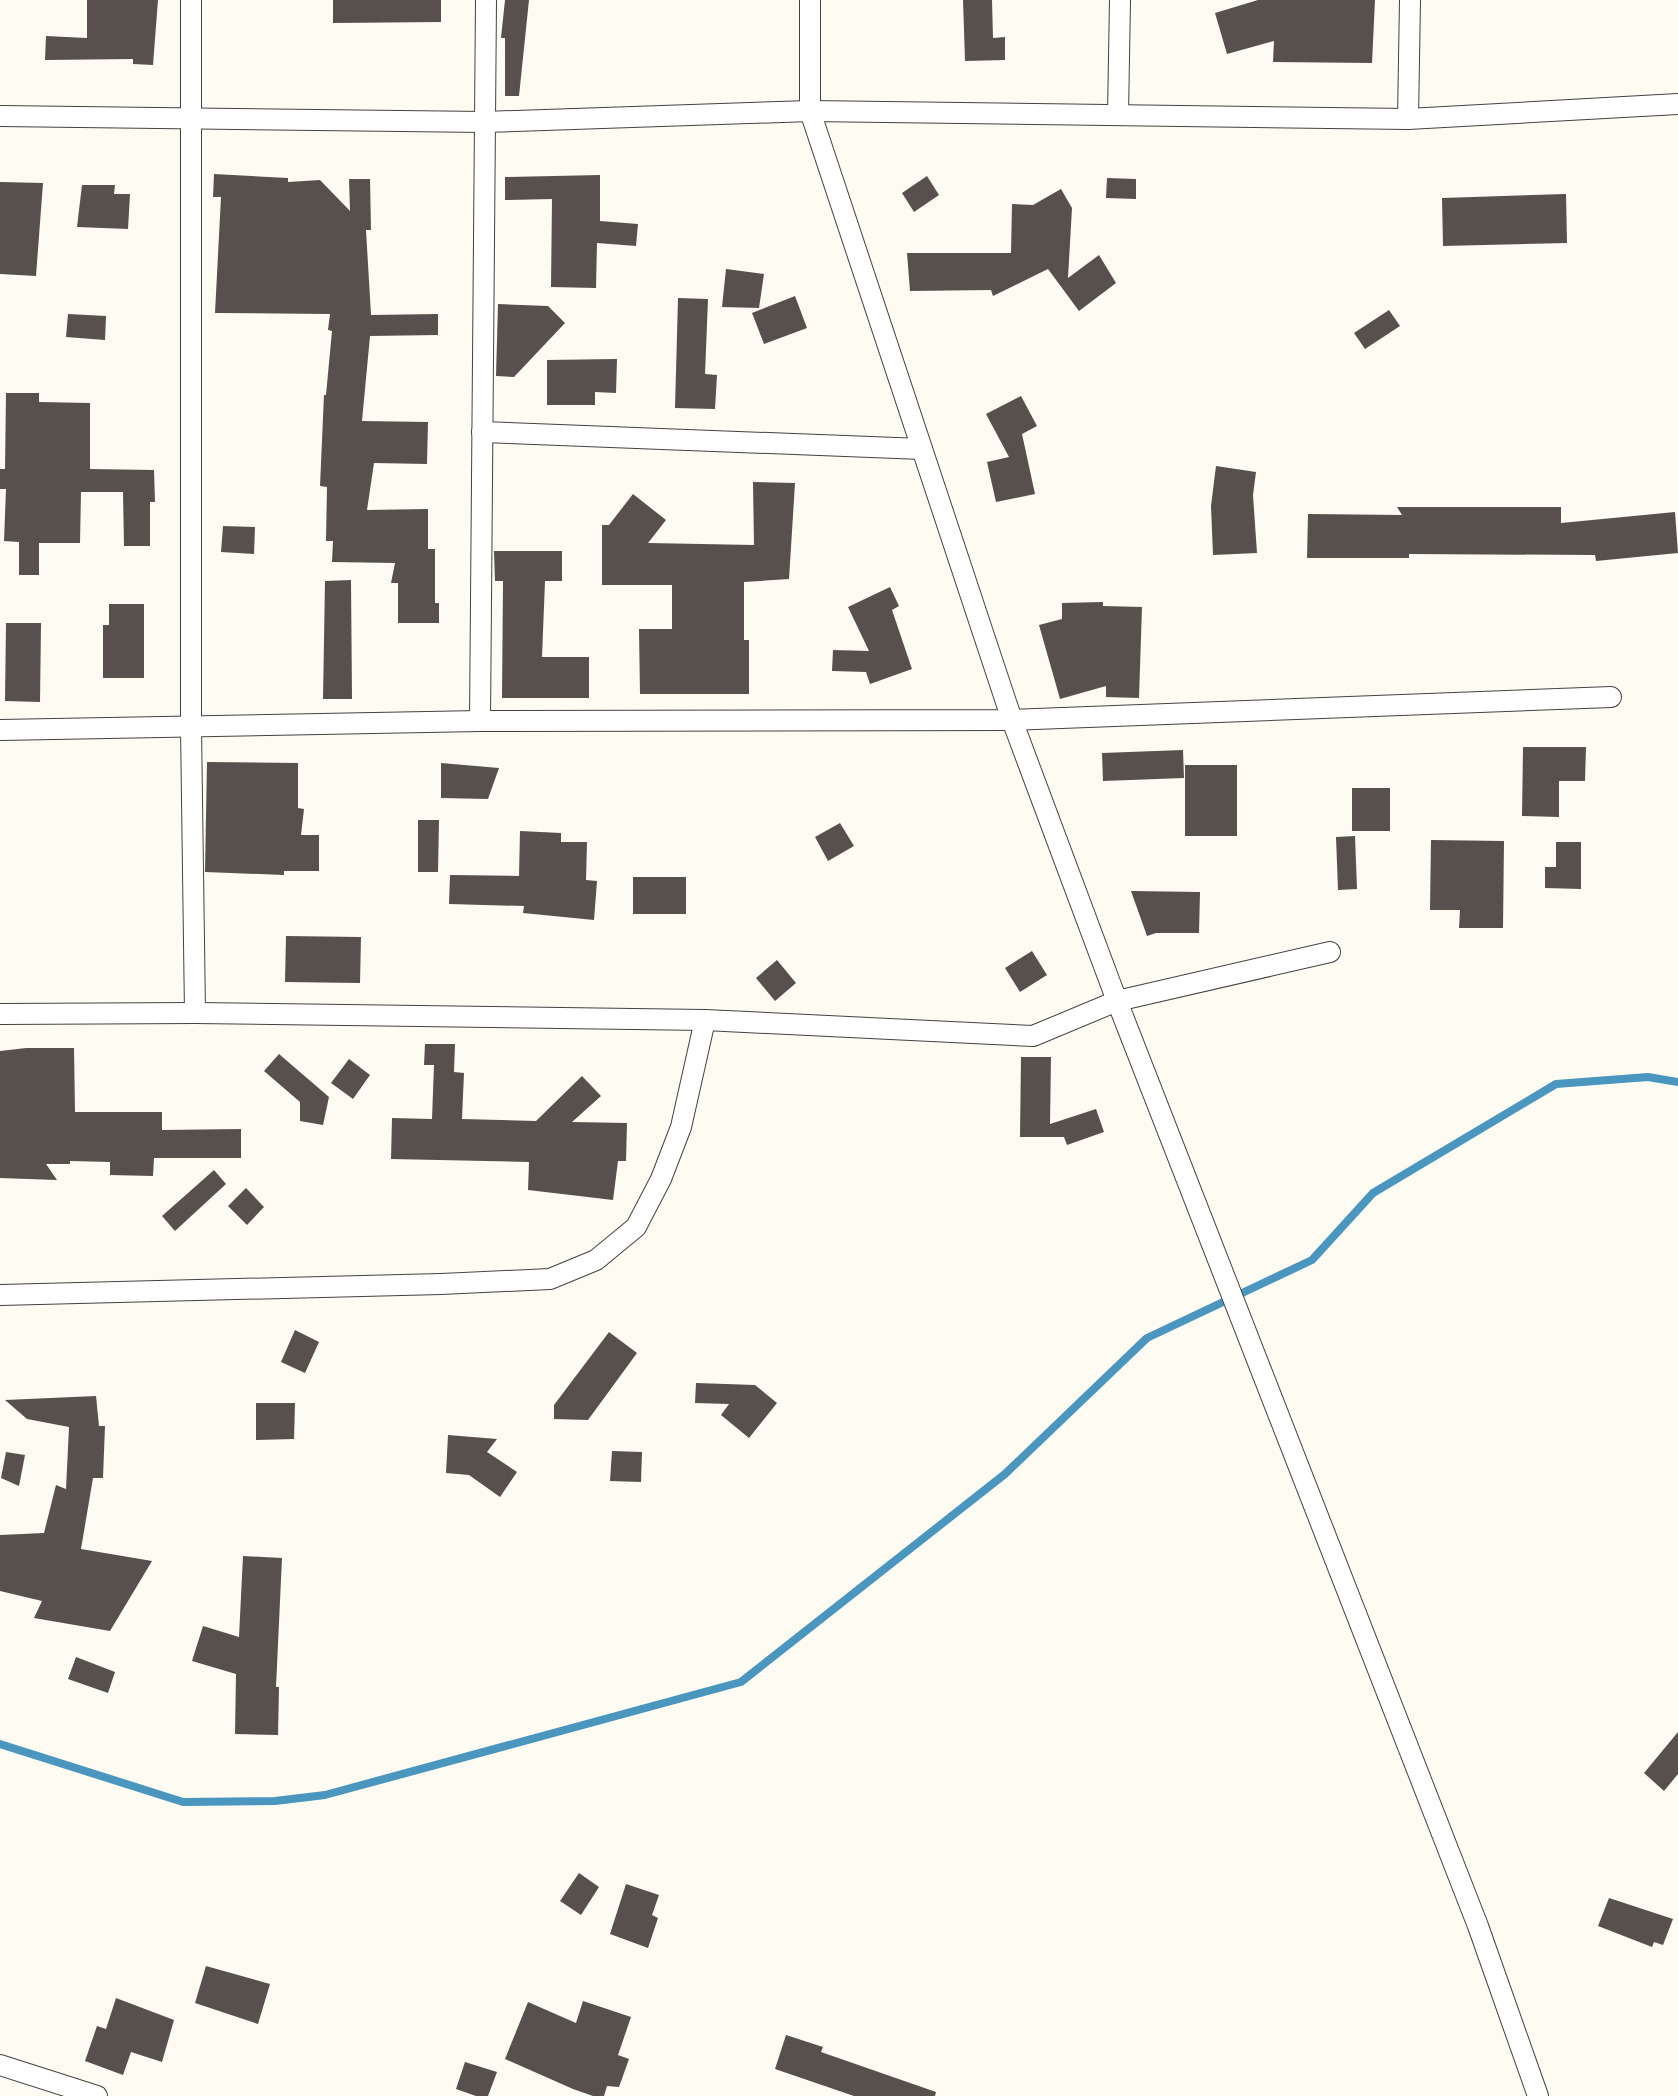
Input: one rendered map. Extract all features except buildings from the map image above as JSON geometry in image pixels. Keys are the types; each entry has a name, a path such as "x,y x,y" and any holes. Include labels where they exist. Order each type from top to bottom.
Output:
{"street":[{"path":"191,0 191,728 195,1013"},
{"path":"480,721 486,0"},
{"path":"810,0 810,111 1012,720 1117,1001 1478,1926 1538,2096"},
{"path":"1118,115 1119,0"},
{"path":"1408,119 1410,0"},
{"path":"0,116 484,122 810,111 1408,119 1678,104"},
{"path":"482,432 922,449"},
{"path":"0,730 480,721 1012,720 1611,697"},
{"path":"0,1014 195,1013 705,1020 1033,1036 1117,1001 1330,952"},
{"path":"0,1295 441,1284 550,1279 596,1260 636,1227 661,1179 681,1127 705,1020"},
{"path":"0,2065 97,2096"}],"waterway":[{"path":"0,1744 183,1802 275,1801 325,1795 741,1682 1005,1474 1147,1338 1312,1260 1373,1193 1556,1084 1648,1077 1678,1082"}]}
